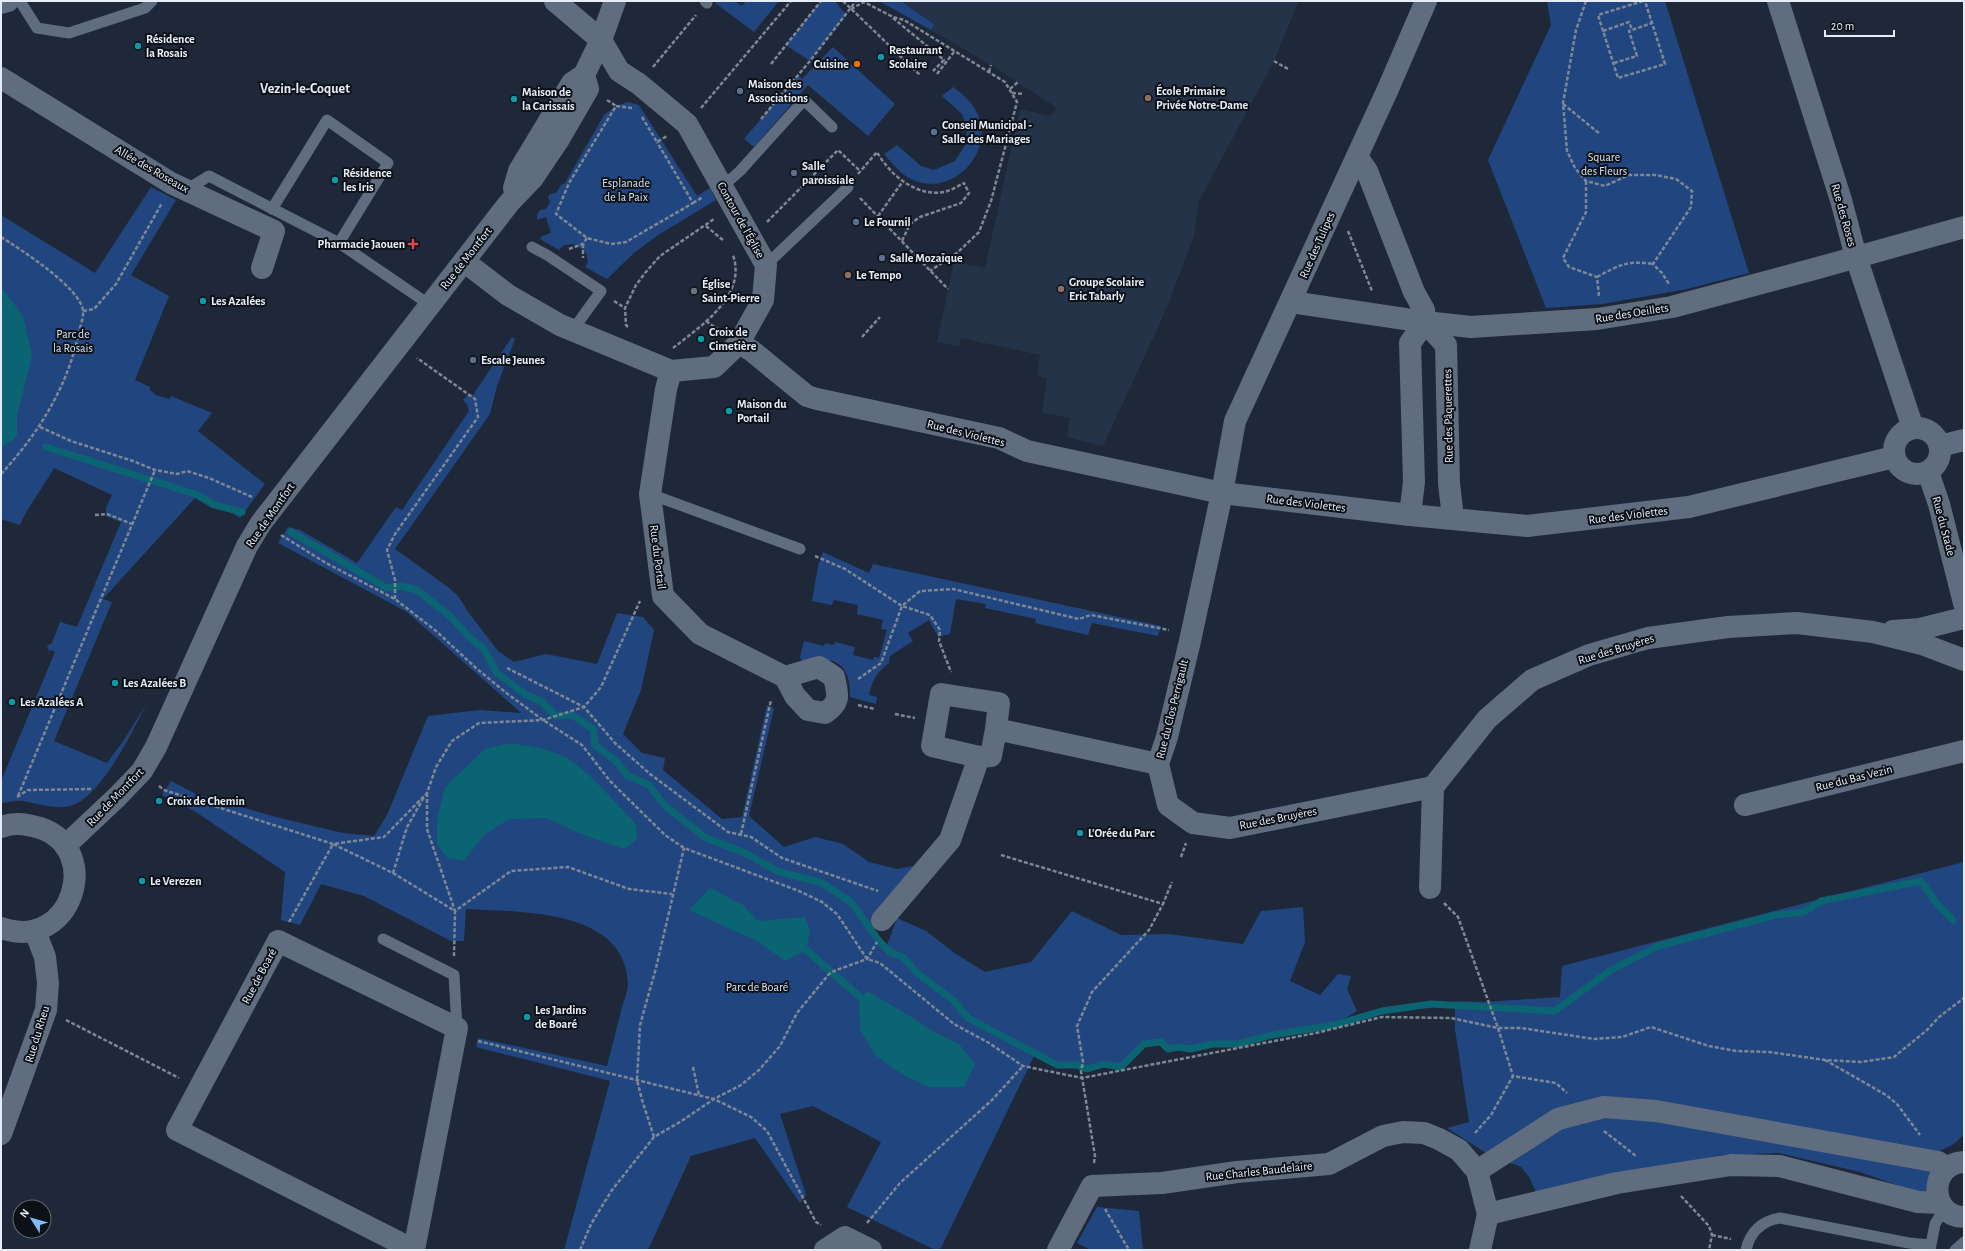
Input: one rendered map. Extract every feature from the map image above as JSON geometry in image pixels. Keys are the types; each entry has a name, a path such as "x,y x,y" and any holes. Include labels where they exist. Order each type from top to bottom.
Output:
{"street":[{"path":"1,2 8,1"},
{"name":"Contour de l'Église","path":"464,262 508,295 572,331 671,371 714,367 739,343 764,300 766,265 688,124 639,84 619,71 601,40 555,1"},
{"name":"Rue de Montfort","path":"65,846 142,771 156,747 247,546 266,517 509,203 532,179 588,89 584,75 601,40 615,1"},
{"name":"Rue des Tulipes","path":"1222,492 1235,421 1334,208 1426,1"},
{"name":"Rue des Roses","path":"1778,1 1841,200 1856,258 1913,428"},
{"name":"Allée des Roseaux","path":"1,78 179,186 274,231 262,268"},
{"name":"Rue des Pâquerettes","path":"1357,157 1367,171 1414,292 1424,310 1425,322 1446,345 1449,483 1453,518"},
{"name":"Rue des Oeillets","path":"1291,302 1425,322 1471,326 1597,319 1672,307 1856,258 1964,227"},
{"path":"1410,515 1414,482 1410,343 1425,322"},
{"name":"Rue des Violettes","path":"739,343 752,351 807,396 999,438 1027,451 1222,492 1410,515 1527,526 1689,507 1894,457"},
{"name":"Rue du Portail","path":"671,371 666,389 650,494 662,596 700,634 780,674"},
{"path":"1913,428 1921,428 1933,433 1940,446 1940,458 1937,464 1928,472 1916,475 1908,473 1899,466 1894,457 1894,450 1900,436 1913,428"},
{"path":"1940,446 1964,440"},
{"name":"Rue du Stade","path":"1928,472 1939,504 1964,603"},
{"name":"Rue du Clos Perrigault","path":"996,729 1158,764 1167,737 1222,492"},
{"name":"Rue des Bruyères","path":"1873,632 1920,630 1964,618"},
{"name":"Rue des Bruyères","path":"1158,764 1168,805 1194,823 1230,828 1433,787 1487,719 1532,680 1589,655 1648,638 1728,627 1797,623 1873,632 1922,644 1964,660"},
{"path":"941,694 999,704 996,729 991,756 979,757 932,746 941,694"},
{"name":"Rue du Bas Vezin","path":"1745,805 1964,751"},
{"path":"882,920 950,840 979,757"},
{"path":"1430,888 1433,787"},
{"path":"1,928 13,932 35,931 54,922 68,906 75,886 74,865 65,846 49,830 28,824 3,826"},
{"name":"Rue du Rheu","path":"1,1134 46,1010 48,983 45,957 35,931"},
{"name":"Rue de Boaré","path":"278,941 457,1028 414,1250 177,1130 278,941"},
{"path":"1480,1250 1488,1214 1478,1171 1558,1119 1604,1107 1664,1112 1954,1165"},
{"name":"Rue Charles Baudelaire","path":"1092,1186 1162,1183 1237,1172 1328,1164 1383,1136 1403,1132 1424,1133 1439,1139 1459,1150 1478,1171"},
{"path":"1949,1210 1936,1190 1939,1178 1954,1165 1960,1150 1964,1146"},
{"path":"1488,1214 1618,1183 1731,1165 1779,1166 1949,1210"},
{"path":"1058,1250 1092,1186"},
{"path":"825,1250 857,1243"}],"lane":[{"path":"20,1 37,28 69,33 145,8 152,1"},
{"path":"728,195 740,171 804,100 832,127"},
{"path":"272,209 327,120 388,163 339,243"},
{"path":"179,186 209,176 339,243 430,305"},
{"path":"766,265 848,187"},
{"path":"532,247 547,255 601,291 572,331"},
{"path":"650,494 800,549"},
{"path":"383,939 454,975 457,1028"},
{"path":"1746,1250 1747,1243 1758,1226 1768,1220 1780,1218 1930,1247 1935,1224 1949,1210"},
{"path":"1955,1250 1964,1242"}],"path":[{"path":"711,97 790,1"},
{"path":"771,64 821,1"},
{"path":"843,1 920,75"},
{"path":"757,124 856,1"},
{"path":"1586,1 1576,30 1563,103 1568,151 1575,168 1586,181 1605,186 1629,175 1655,175 1676,179 1692,191 1692,207 1653,264"},
{"path":"1644,1 1652,23 1665,64 1618,78 1598,15 1644,1"},
{"path":"639,84 706,2"},
{"path":"851,9 864,2 893,18 944,60 933,71"},
{"path":"893,18 904,20 1005,82 1017,102 991,202 979,232 958,252 930,271"},
{"path":"1604,31 1630,22 1632,30"},
{"path":"1614,63 1637,56 1629,31 1652,23"},
{"path":"937,74 954,52"},
{"path":"1274,61 1288,69"},
{"path":"989,72 991,65"},
{"path":"1010,89 1018,82"},
{"path":"1012,93 1024,94"},
{"path":"603,98 616,106 637,109"},
{"path":"1563,103 1600,134"},
{"path":"616,106 569,183 556,214 587,238 611,244 626,242 693,203 658,142 641,116"},
{"path":"658,142 688,124"},
{"path":"765,225 838,150 860,171"},
{"path":"902,241 910,224 920,217 961,203 969,193 964,183 944,192 919,190 895,176 884,164 877,152 848,187 948,289"},
{"path":"878,216 904,181"},
{"path":"1586,181 1586,212 1563,258 1569,267 1597,277 1616,266 1635,261 1653,264 1662,273 1670,285"},
{"path":"83,311 94,310 116,284 166,197 179,186"},
{"path":"631,330 626,325 625,308 641,279 660,256 706,226 728,195"},
{"path":"1334,208 1341,212 1344,219 1376,303 1376,314"},
{"path":"706,226 726,243"},
{"path":"1,237 19,247 74,292 83,311 72,359 63,383 39,427 22,451 1,474"},
{"path":"583,244 587,238"},
{"path":"671,349 706,321 731,293 737,266 732,252"},
{"path":"1597,277 1599,305 1597,319"},
{"path":"862,337 880,317"},
{"path":"395,599 395,580 387,550 394,534 478,417 475,399 399,344"},
{"path":"39,427 71,442 133,461 155,470 177,474 187,471 209,478 257,499 266,517 326,563 395,599 436,631 476,668 543,720 582,744 610,781 665,835 684,848 799,891 822,902 836,914 867,960"},
{"path":"3,826 17,797 155,470"},
{"path":"95,515 107,514 132,524"},
{"path":"800,549 845,569 902,606 930,615 940,630 939,641 954,679 952,696"},
{"path":"858,680 881,663 902,606 920,591 953,589 1079,619 1091,616 1191,634"},
{"path":"393,873 407,827 427,793 436,767 452,741 479,723 543,720 584,707 601,687 643,595"},
{"path":"507,668 584,707 615,743 650,774 728,832 752,837 782,858 901,899"},
{"path":"741,834 780,674"},
{"path":"142,771 164,790 333,844 393,873 455,911"},
{"path":"17,797 28,790 100,789"},
{"path":"333,844 384,837 427,793"},
{"path":"427,793 427,829 455,911 454,975"},
{"path":"278,941 333,844"},
{"path":"654,1137 637,1080 640,1025 656,968 672,894 684,848"},
{"path":"1001,855 1163,904"},
{"path":"455,911 511,871 568,867 629,889 672,894"},
{"path":"1129,1250 1092,1186 1095,1156 1081,1071 1083,1062 1076,1026 1092,992 1149,930 1163,904 1172,882"},
{"path":"1430,888 1458,917 1498,1028 1513,1076 1491,1115 1459,1150"},
{"path":"867,960 875,948"},
{"path":"580,1250 591,1224 612,1190 654,1137 680,1122 714,1099 741,1085 759,1070 780,1046 797,1013 830,974 834,971 867,960 880,963 954,1024 989,1043 1023,1066 1082,1078 1316,1033 1382,1017 1451,1018 1498,1028 1521,1028 1594,1039 1622,1037 1651,1027 1709,1046 1736,1051 1770,1052 1825,1060 1861,1062 1894,1057 1927,1030 1938,1017 1964,998"},
{"path":"46,1010 199,1089"},
{"path":"457,1028 480,1042 714,1099 751,1117 767,1130 816,1222 857,1243 900,1183 992,1100 1023,1066"},
{"path":"693,1067 699,1095"},
{"path":"1513,1076 1556,1083 1571,1096"},
{"path":"1600,1129 1641,1159"},
{"path":"1678,1192 1709,1226 1712,1234 1709,1250"}],"shaded area":[{"path":"901,1 1299,1 1274,61 1199,201 1194,236 1166,310 1103,446 1067,437 1070,418 1042,413 1047,378 1037,376 1040,355 961,338 959,346 937,342 954,262 985,268 1020,109 1051,116 1057,108 991,65 931,30 934,23"},
{"path":"1,289 5,292 23,316 32,355 17,416 17,435 12,441 1,447"},
{"path":"511,743 554,752 577,765 586,772 636,824 637,839 624,849 581,834 546,818 509,819 484,835 464,861 447,858 437,844 437,820 445,787 485,749"},
{"path":"710,888 743,905 758,921 805,917 810,932 806,950 785,961 759,942 689,910"},
{"path":"869,992 934,1032 959,1044 975,1064 964,1087 929,1087 903,1075 875,1055 860,1029 859,996"}],"green space":[{"path":"718,1 733,1 742,6 746,1 779,1 754,32 715,3"},
{"path":"821,1 835,1 846,15 810,61 786,45"},
{"path":"879,1 901,1 934,24 931,30"},
{"name":"Square des Fleurs","path":"1547,1 1665,1 1749,273 1687,289 1603,304 1546,308 1488,160 1551,25"},
{"path":"833,47 895,104 868,136 808,85 754,147 744,139 798,75 802,79"},
{"name":"Restaurant Scolaire","path":"953,87 973,106 981,124 981,140 976,154 968,167 956,177 942,183 927,184 911,179 893,165 884,154 897,145 921,166 934,170 955,161 966,144 967,127 962,114 942,96"},
{"name":"Esplanade de la Paix","path":"628,102 639,105 697,196 710,188 716,200 658,235 635,252 607,279 585,267 588,262 586,252 574,244 564,245 559,250 540,239 542,236 551,233 546,217 537,220 537,215 540,210 546,209 550,202 548,197 550,194 556,193 561,185 565,183 604,115 616,106"},
{"name":"Parc de la Rosais","path":"151,187 176,200 131,275 169,296 135,380 150,387 150,390 156,395 169,399 171,396 212,413 198,431 265,484 240,518 217,503 213,509 195,498 103,599 112,602 54,741 107,763 124,740 147,703 125,745 104,777 82,800 70,806 52,807 19,801 1,803 1,781 55,652 52,650 49,651 47,646 52,643 60,622 77,627 121,522 106,516 106,508 112,495 54,468 20,525 1,519 1,215 95,273"},
{"name":"Parc de Boaré","path":"512,337 515,339 497,386 490,414 395,549 448,587 459,597 468,612 498,651 514,662 546,654 597,664 617,613 643,617 654,630 641,690 623,734 642,753 665,758 663,770 722,819 742,817 767,705 774,708 749,816 784,847 815,837 843,844 869,862 897,869 923,864 873,920 876,937 886,948 897,918 926,931 953,952 985,972 1031,962 1072,911 1121,935 1169,934 1243,944 1261,911 1303,907 1305,942 1290,981 1320,995 1338,974 1351,976 1347,989 1357,1011 1334,1025 1272,1035 1238,1044 1213,1044 1190,1049 1179,1047 1168,1049 1161,1042 1144,1044 1121,1067 1104,1064 1087,1069 1077,1065 1057,1065 1035,1054 940,1250 935,1250 847,1207 881,1142 813,1106 780,1114 806,1195 800,1203 755,1138 691,1156 648,1250 564,1250 610,1081 476,1047 478,1038 607,1066 627,992 628,983 622,958 609,940 589,927 566,919 513,911 466,909 464,941 451,941 364,896 321,884 300,925 281,920 285,872 196,812 162,795 171,781 198,795 280,818 343,833 374,836 387,815 428,716 480,710 521,713 407,612 278,543 288,527 300,530 357,563 396,507 402,510 469,411 467,404 463,400 469,393 473,395"},
{"path":"823,552 869,573 873,564 1161,626 1158,636 1092,623 1088,635 1035,623 1036,619 985,608 986,604 956,599 950,634 938,637 929,620 908,633 913,641 890,656 889,663 881,670 873,681 870,690 869,695 877,697 876,704 850,697 846,672 838,664 832,661 822,660 803,663 800,657 804,641 824,646 825,643 834,645 835,642 855,647 853,655 873,660 874,657 879,658 887,630 881,629 883,620 857,614 858,605 834,600 832,605 812,601 818,566"},
{"path":"1964,862 1964,1133 1956,1142 1940,1151 1933,1168 1928,1196 1860,1172 1779,1153 1721,1155 1536,1192 1529,1177 1521,1167 1486,1153 1447,1128 1469,1122 1455,1029 1455,1001 1483,1002 1560,997 1562,966"},
{"path":"1097,1207 1139,1211 1143,1250 1091,1250 1077,1243"}],"waterway":[{"path":"46,447 198,495 215,505 242,512"},
{"path":"291,532 387,588 402,586 417,590 451,617 471,639 483,648 497,673 525,694 542,702 556,716 572,715 593,729 595,745 617,762 628,776 649,785 665,806 706,838 745,853 777,871 822,883 851,902 879,941 890,952 904,958 917,973 954,1001 968,1018 1057,1065 1077,1065 1087,1069 1104,1064 1121,1067 1144,1044 1161,1042 1168,1049 1179,1047 1190,1049 1213,1044 1238,1044 1272,1035 1334,1025 1382,1011 1431,1004 1555,1011 1611,970 1658,946 1776,915 1804,912 1821,901 1921,881 1937,904 1953,920"},
{"path":"806,950 859,996"}],"place":[{"name":"Résidence la Rosais","path":"138,46"},
{"name":"Restaurant Scolaire","path":"881,57"},
{"name":"Cuisine","path":"857,64"},
{"name":"Maison des Associations","path":"740,91"},
{"name":"École Primaire Privée Notre-Dame","path":"1148,98"},
{"name":"Maison de la Carissais","path":"514,99"},
{"name":"Conseil Municipal - Salle des Mariages","path":"934,132"},
{"name":"Salle paroissiale","path":"794,173"},
{"name":"Résidence les Iris","path":"335,180"},
{"name":"Le Fournil","path":"856,222"},
{"name":"Pharmacie Jaouen","path":"413,244"},
{"name":"Salle Mozaïque","path":"882,258"},
{"name":"Le Tempo","path":"848,275"},
{"name":"Groupe Scolaire Eric Tabarly","path":"1061,289"},
{"name":"Église Saint-Pierre","path":"694,291"},
{"name":"Les Azalées","path":"203,301"},
{"name":"Croix de Cimetière","path":"701,339"},
{"name":"Escale Jeunes","path":"473,360"},
{"name":"Maison du Portail","path":"729,411"},
{"name":"Les Azalées B","path":"115,683"},
{"name":"Les Azalées A","path":"12,702"},
{"name":"Croix de Chemin","path":"159,801"},
{"name":"L'Orée du Parc","path":"1080,833"},
{"name":"Le Verezen","path":"142,881"},
{"name":"Les Jardins de Boaré","path":"527,1017"}],"district":[{"name":"Vezin-le-Coquet","path":"305,88"}]}
